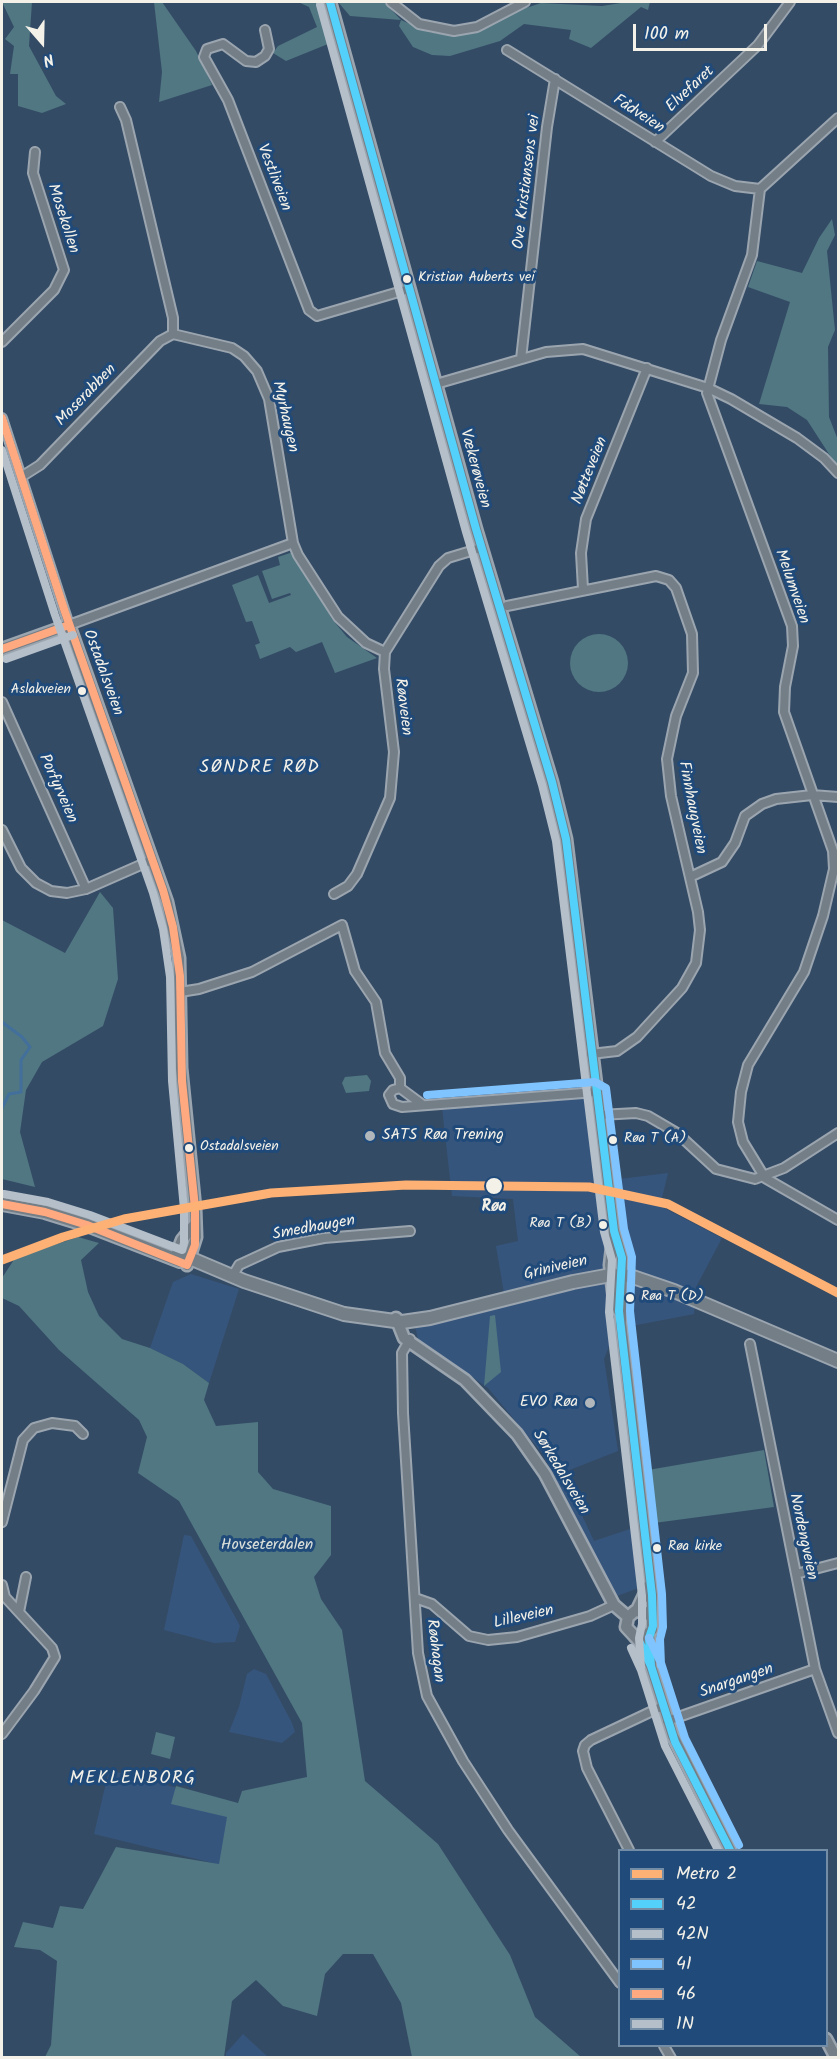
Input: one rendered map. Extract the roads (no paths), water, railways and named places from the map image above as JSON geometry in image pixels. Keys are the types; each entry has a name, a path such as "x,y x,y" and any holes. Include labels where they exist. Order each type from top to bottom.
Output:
{"main road":[{"name":"Vækerøveien","path":"330,2 481,548 552,782 566,839 614,1231 609,1259 617,1275 614,1299 620,1311 649,1585 652,1595 651,1617"},
{"path":"2,649 69,625"},
{"name":"Ostadalsveien","path":"69,625 174,927 180,992 181,1068 196,1237 188,1262"},
{"path":"2,1204 87,1225 175,1258 214,1267 228,1276 344,1314 399,1320"},
{"path":"175,1258 182,1240 195,1224"},
{"name":"Griniveien","path":"399,1320 447,1313 573,1282 617,1275 658,1285 838,1361"},
{"name":"Sørkedalsveien","path":"399,1320 402,1335 465,1380 503,1417 522,1440 545,1474 614,1605 628,1617"},
{"name":"Vækerøveien","path":"638,1610 649,1585"},
{"path":"651,1666 649,1633 653,1626 651,1617 638,1610 628,1617 626,1627 635,1636 651,1666 667,1721 684,1761 729,1849"},
{"path":"635,1636 649,1633"},
{"path":"828,2043 836,2058"}],"street":[{"path":"391,2 419,24 454,31 477,27 525,2"},
{"name":"Elvefaret","path":"655,142 758,45 790,2"},
{"name":"Vestliveien","path":"265,30 269,49 260,60 246,61 223,44 207,49 204,60 228,100 309,310 318,316 409,289"},
{"name":"Fådveien","path":"507,51 726,183 760,189"},
{"name":"Ove Kristiansens vei","path":"521,359 547,127 555,79"},
{"path":"120,107 126,120 173,318 173,334"},
{"path":"708,388 752,255 760,189 838,118"},
{"name":"Mosekollen","path":"2,342 54,290 62,277 63,262 33,173 35,152"},
{"name":"Moserabben","path":"21,477 40,465 160,341 173,334"},
{"name":"Myrhaugen","path":"173,334 236,350 249,361 263,381 269,399 293,543 304,566 338,617 366,643 385,652"},
{"path":"435,384 560,349 583,349 708,388 752,410 797,438 824,458 838,473"},
{"name":"Nøtteveien","path":"583,589 581,554 586,519 647,368"},
{"name":"Melumveien","path":"708,388 711,408 792,626 793,646 785,687 784,712 833,851 834,868 831,886 804,972 753,1054 744,1080 738,1111 740,1135 765,1178 838,1220"},
{"name":"Ostadalsveien","path":"2,418 69,625"},
{"path":"69,625 293,543"},
{"path":"385,652 439,566 448,558 481,548"},
{"name":"Finnhaugveien","path":"507,606 656,576 669,580 679,593 692,634 695,663 690,683 676,716 667,759 671,796 700,930 696,963 690,976 667,1005 627,1044 610,1053 591,1054"},
{"name":"Røaveien","path":"334,894 348,886 357,874 390,798 394,752 384,669 385,652"},
{"name":"Porfyrveien","path":"2,702 86,889"},
{"path":"690,878 722,862 735,843 741,823 752,810 776,799 812,795 838,797"},
{"path":"2,830 21,868 36,883 58,892 86,889 152,860"},
{"path":"180,992 199,989 252,972 342,925 355,971 376,1002 386,1053 400,1078 400,1088"},
{"path":"423,1105 400,1088 393,1089 389,1095 393,1104 402,1107 597,1092"},
{"path":"600,1115 625,1113 648,1116 677,1133 716,1169 747,1178 765,1178 838,1133"},
{"name":"Smedhaugen","path":"228,1276 239,1265 278,1247 324,1238 410,1231"},
{"name":"Røahagan","path":"410,1340 402,1353 402,1413 421,1672 433,1709 508,1830 618,1980"},
{"name":"Nordengveien","path":"750,1344 815,1669 838,1732"},
{"path":"2,1522 23,1440 34,1428 52,1423 75,1426 83,1434"},
{"path":"796,1574 838,1563"},
{"path":"19,1612 26,1577"},
{"path":"2,1585 5,1597 52,1648 55,1657 34,1691 2,1734"},
{"name":"Lilleveien","path":"415,1598 432,1604 469,1636 488,1640 517,1637 590,1616 614,1605"},
{"name":"Snargangen","path":"667,1721 815,1669"},
{"path":"628,1849 587,1768 583,1751 585,1744 591,1740 663,1706"}],"waterway":[{"path":"2,1022 22,1037 30,1047 21,1060 21,1092 9,1094 2,1108"}],"metro line":[{"name":"2","path":"2,1260 63,1237 124,1219 271,1193 406,1185 589,1187 668,1204 838,1293"}],"place":[{"name":"Kristian Auberts vei","path":"407,279"},
{"name":"Aslakveien","path":"82,691"},
{"name":"SATS Røa Trening","path":"370,1136"},
{"name":"Røa T (A)","path":"613,1140"},
{"name":"Ostadalsveien","path":"189,1148"},
{"name":"Røa","path":"494,1186"},
{"name":"Røa T (B)","path":"603,1225"},
{"name":"Røa T (D)","path":"630,1298"},
{"name":"EVO Røa","path":"590,1403"},
{"name":"Røa kirke","path":"657,1548"}],"district":[{"name":"SØNDRE RØD","path":"260,769"},
{"name":"MEKLENBORG","path":"133,1780"}],"park label":[{"name":"Hovseterdalen","path":"267,1546"}]}
